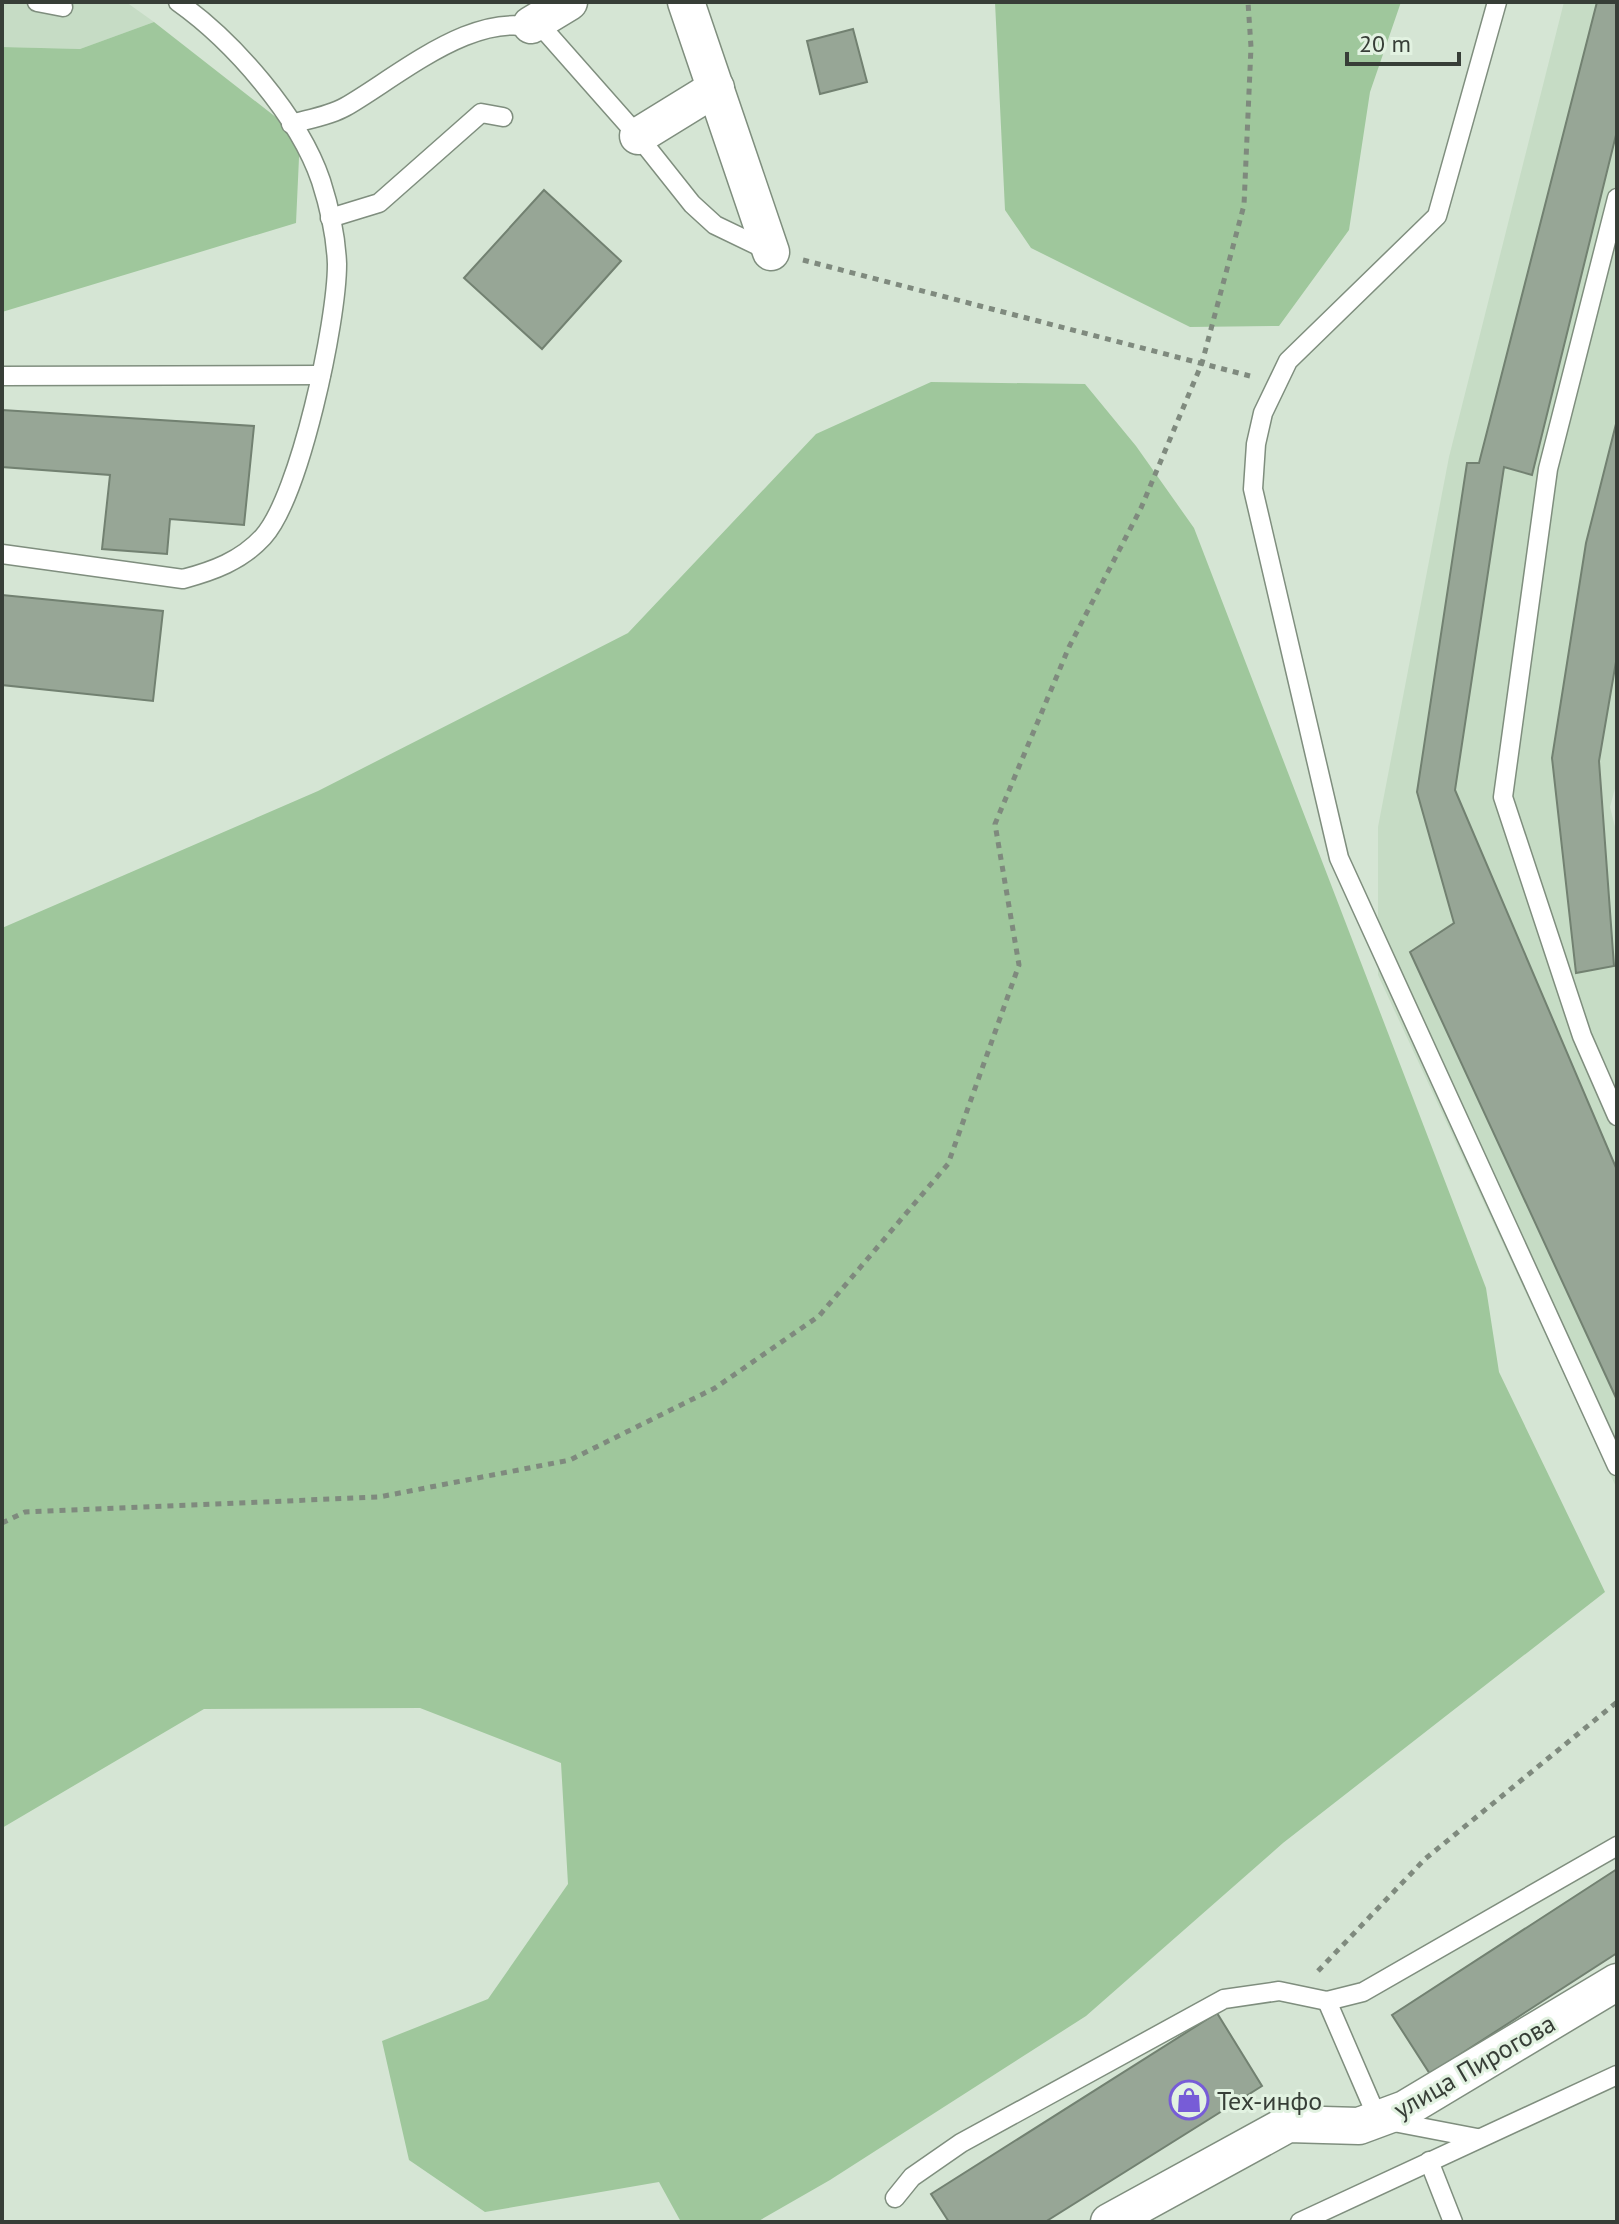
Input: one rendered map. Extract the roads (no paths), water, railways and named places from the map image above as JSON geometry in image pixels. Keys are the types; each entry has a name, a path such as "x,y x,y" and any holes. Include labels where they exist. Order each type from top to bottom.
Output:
{"street":[{"path":"531,25 569,2"},
{"path":"686,2 771,252"},
{"path":"638,136 716,88"},
{"name":"улица Пирогова","path":"1109,2222 1288,2124 1359,2126 1433,2095 1617,1982"}],"lane":[{"path":"37,2 63,7"},
{"path":"2,554 183,579 211,571 241,556 264,535 283,504 321,375 333,315 337,262 330,218 320,179 272,95 225,44 178,2"},
{"path":"1497,2 1437,216 1308,338 1275,382 1256,444 1253,489 1339,858 1617,1466"},
{"path":"291,124 344,108 456,40 516,23 531,25 547,33 638,136 692,204 715,225 771,252"},
{"path":"330,218 379,203 481,113 503,117"},
{"path":"1617,198 1548,469 1503,797 1582,1036 1617,1116"},
{"path":"2,376 321,375"},
{"path":"895,2198 912,2177 961,2143 1224,1999 1279,1991 1327,2001 1363,1992 1617,1846"},
{"path":"1327,2001 1378,2119 1477,2138"},
{"path":"1300,2222 1617,2075"},
{"path":"1429,2161 1453,2222"}],"place":[{"name":"Тех-инфо","path":"1189,2100"}]}
